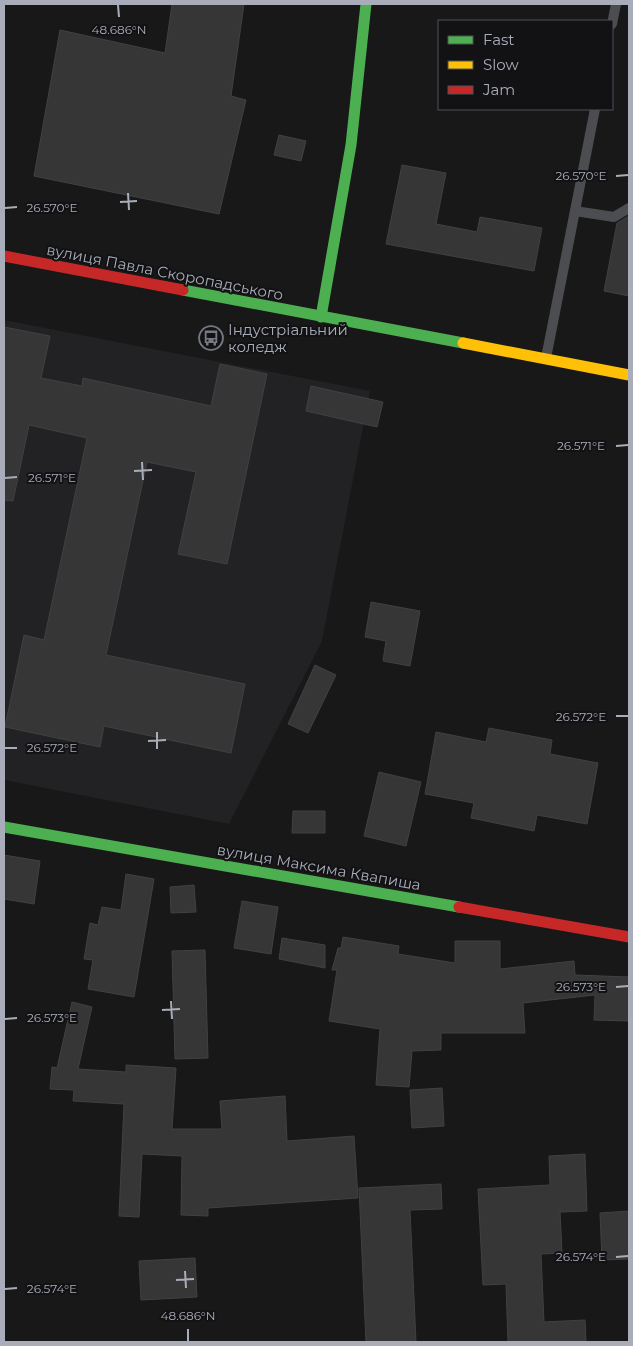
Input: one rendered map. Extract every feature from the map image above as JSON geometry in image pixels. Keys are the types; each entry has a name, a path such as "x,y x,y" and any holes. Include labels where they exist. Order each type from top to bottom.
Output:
{"street":[{"path":"321,317 351,145 366,4"},
{"name":"вулиця Павла Скоропадського","path":"4,256 629,375"},
{"name":"вулиця Максима Квапиша","path":"4,827 629,937"}],"lane":[{"path":"613,20 616,4"},
{"path":"546,358 595,110"},
{"path":"575,211 614,217 629,208"}],"shaded area":[{"path":"4,320 370,391 322,641 229,824 4,780"}],"building":[{"path":"172,4 244,4 231,96 246,100 219,214 34,176 60,30 165,53"},
{"path":"279,135 306,141 301,161 274,155"},
{"path":"402,165 446,173 436,224 477,232 480,217 542,228 534,271 386,244"},
{"path":"629,216 629,296 604,291 617,223"},
{"path":"4,327 50,336 41,378 82,386 83,378 211,406 220,364 267,374 227,564 178,554 196,472 147,462 106,655 245,684 231,753 104,726 100,747 5,727 24,635 44,640 87,438 29,425 13,501 4,500"},
{"path":"311,386 383,402 377,427 306,411"},
{"path":"371,602 420,611 410,666 383,661 386,641 365,637"},
{"path":"315,665 336,675 308,733 288,724"},
{"path":"489,728 552,740 550,754 598,763 587,824 537,815 534,831 471,818 474,803 425,794 436,732 486,742"},
{"path":"379,772 421,782 406,846 364,836"},
{"path":"293,811 325,811 325,833 292,833"},
{"path":"4,855 40,861 34,904 4,899"},
{"path":"126,874 154,879 134,997 88,989 93,960 84,959 90,923 98,925 102,907 121,910"},
{"path":"194,885 196,912 171,913 170,887"},
{"path":"242,901 278,907 271,954 234,948"},
{"path":"343,937 399,946 398,954 455,963 455,941 500,941 500,969 574,961 575,975 629,977 629,1021 594,1020 595,995 523,1003 525,1033 441,1033 441,1050 412,1051 409,1087 376,1085 380,1029 329,1021 337,970 332,970 338,948 341,948"},
{"path":"282,938 325,945 325,968 279,959"},
{"path":"205,950 208,1058 175,1059 172,951"},
{"path":"72,1002 92,1007 78,1069 126,1072 126,1065 176,1068 172,1129 222,1129 220,1101 285,1096 287,1141 354,1136 358,1198 208,1208 208,1216 181,1215 182,1156 142,1154 139,1217 119,1216 124,1104 73,1101 74,1090 50,1089 52,1067 57,1068"},
{"path":"442,1088 444,1126 412,1128 410,1090"},
{"path":"585,1154 587,1211 560,1212 562,1253 541,1254 544,1322 585,1320 586,1342 508,1342 506,1284 483,1285 478,1189 550,1185 549,1156"},
{"path":"441,1184 442,1209 410,1210 416,1342 366,1342 359,1188"},
{"path":"629,1211 629,1259 602,1260 600,1213"},
{"path":"195,1258 197,1297 141,1300 139,1261"}],"traffic: fast":[{"path":"321,317 351,145 366,4"},
{"path":"183,290 463,343"},
{"path":"4,827 459,907"}],"traffic: slow":[{"path":"463,343 629,375"}],"traffic: jam":[{"path":"4,256 183,290"},
{"path":"459,907 629,937"}],"place":[{"name":"Індустріальний коледж","path":"211,338"}]}
